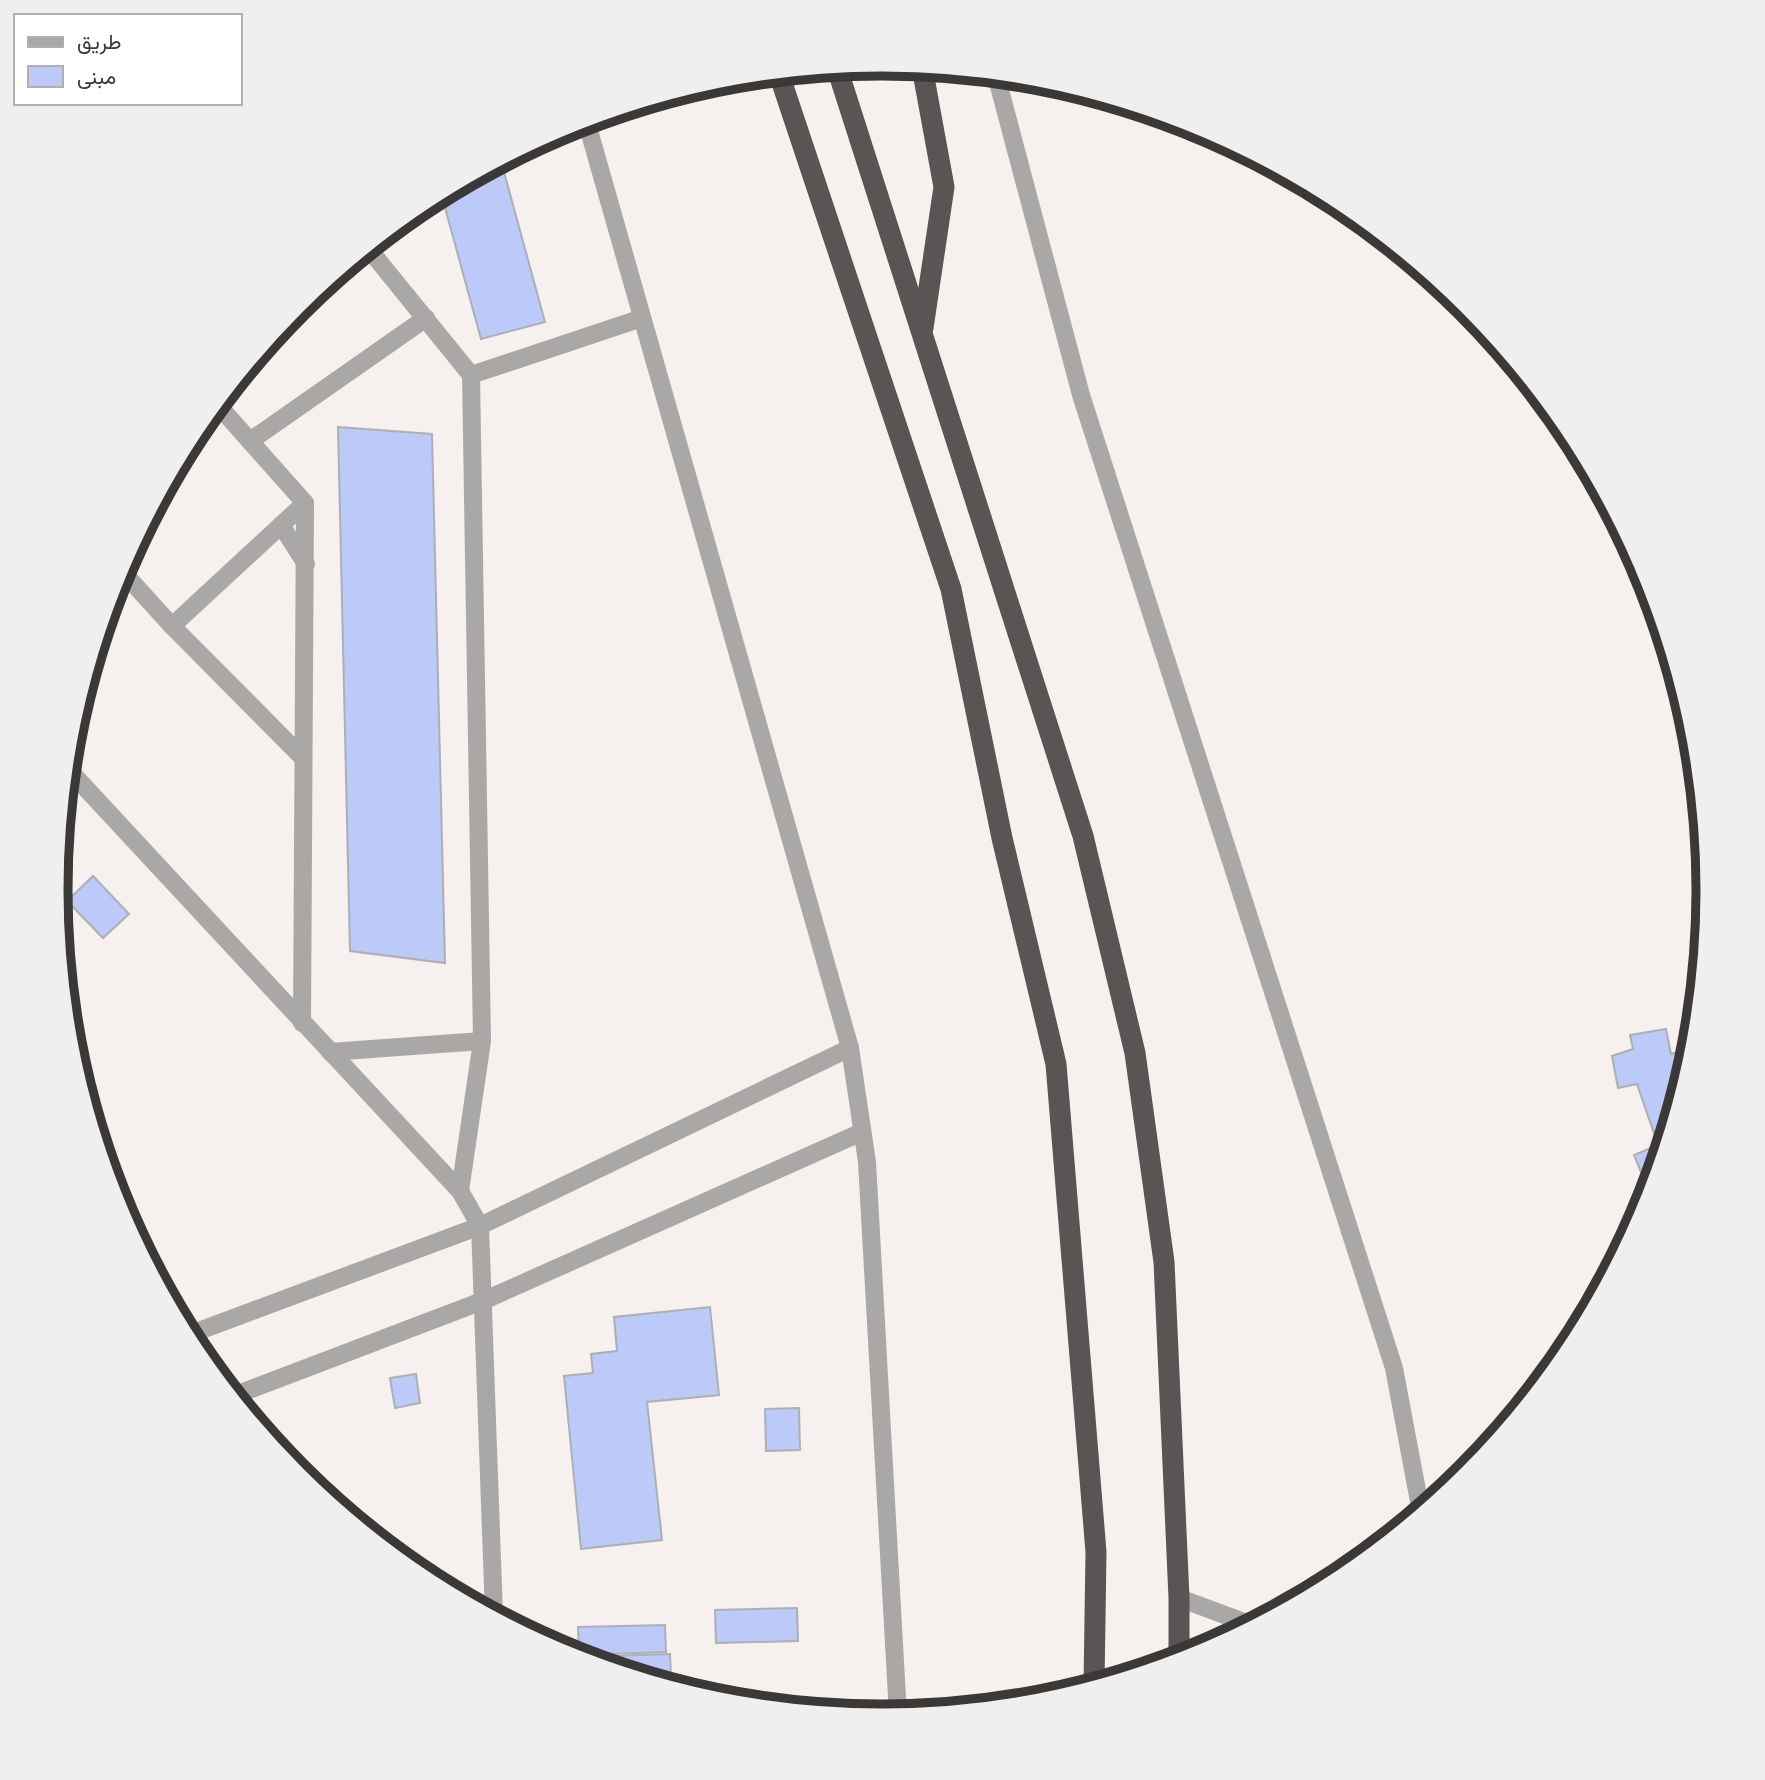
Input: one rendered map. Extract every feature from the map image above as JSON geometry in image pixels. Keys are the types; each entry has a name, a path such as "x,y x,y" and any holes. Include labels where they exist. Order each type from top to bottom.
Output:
{"highway":[{"path":"840,77 1083,836 1135,1053 1164,1262 1179,1648"},
{"path":"923,333 944,187 924,77"},
{"path":"782,82 950,589 1002,838 1056,1064 1096,1552 1094,1677"}],"street":[{"path":"999,84 1081,395 1394,1368 1419,1502"},
{"path":"589,131 850,1048 868,1175 897,1704"},
{"path":"374,255 471,374 482,1041 460,1191"},
{"path":"250,441 426,318"},
{"path":"471,374 642,318"},
{"path":"224,412 305,503 302,1023"},
{"path":"172,626 305,503"},
{"path":"281,525 306,564"},
{"path":"129,579 303,758"},
{"path":"76,778 460,1191 480,1226 485,1300 494,1605"},
{"path":"330,1052 482,1041"},
{"path":"198,1331 480,1226 850,1048"},
{"path":"242,1392 485,1300 862,1132"},
{"path":"1179,1598 1241,1621"}],"building":[{"path":"503,170 545,322 481,339 444,204"},
{"path":"338,427 432,434 445,963 350,951"},
{"path":"93,876 129,914 103,938 68,900"},
{"path":"1666,1029 1671,1054 1681,1051 1657,1142 1637,1084 1618,1088 1612,1056 1633,1049 1630,1035"},
{"path":"1656,1146 1644,1179 1634,1155"},
{"path":"710,1307 719,1395 647,1402 662,1540 581,1549 564,1376 593,1373 591,1354 617,1351 614,1317"},
{"path":"416,1374 420,1403 395,1408 390,1378"},
{"path":"799,1408 800,1450 766,1451 765,1409"},
{"path":"797,1608 798,1641 716,1643 715,1610"},
{"path":"665,1625 666,1652 603,1654 579,1645 578,1627"},
{"path":"670,1654 671,1676 621,1661 608,1656"}]}
